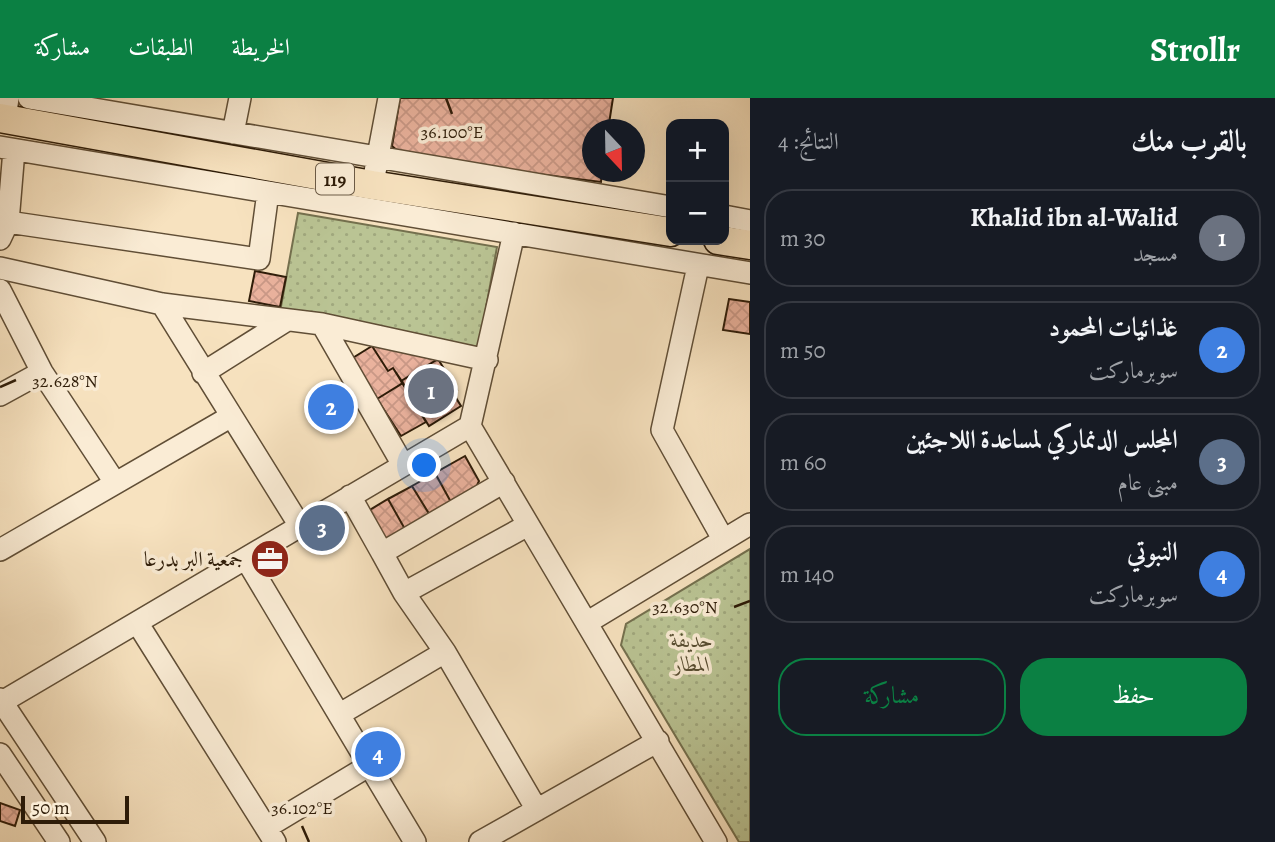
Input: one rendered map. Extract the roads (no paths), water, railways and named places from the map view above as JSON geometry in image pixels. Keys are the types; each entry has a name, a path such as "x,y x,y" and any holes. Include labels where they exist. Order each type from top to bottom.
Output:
{"main road":[{"name":"119","path":"4,112 375,172 666,231"},
{"path":"729,242 750,245"}],"street":[{"path":"29,98 233,133 375,172 666,206"},
{"path":"233,133 240,98"},
{"path":"375,172 388,98"},
{"path":"268,192 259,259 4,231 7,148 750,273"},
{"path":"729,217 750,221"},
{"path":"95,842 1,701 138,624 470,426 514,233"},
{"path":"698,266 662,430 723,539"},
{"path":"0,268 162,304 322,324 487,360"},
{"path":"0,290 42,372 114,481"},
{"path":"162,304 300,526"},
{"path":"204,373 287,320"},
{"path":"322,324 403,465"},
{"path":"0,395 42,372"},
{"path":"0,550 114,481 230,417"},
{"path":"470,426 716,842"},
{"path":"382,553 504,482"},
{"path":"350,496 404,593 445,652 537,810"},
{"path":"588,622 750,524"},
{"path":"404,593 528,525"},
{"path":"246,559 415,842"},
{"path":"138,624 271,834 370,765"},
{"path":"340,714 445,652"},
{"path":"26,739 1,759 50,837"},
{"path":"480,842 657,741"}],"place":[{"name":"Khalid ibn al-Walid","path":"431,391"},
{"name":"غذائيات المحمود","path":"331,407"},
{"name":"المجلس الدنماركي لمساعدة اللاجئين","path":"322,528"},
{"name":"جمعية البر بدرعا","path":"270,559"},
{"name":"النبوتي","path":"378,754"}],"park label":[{"name":"حديفة المطار","path":"692,652"}]}
